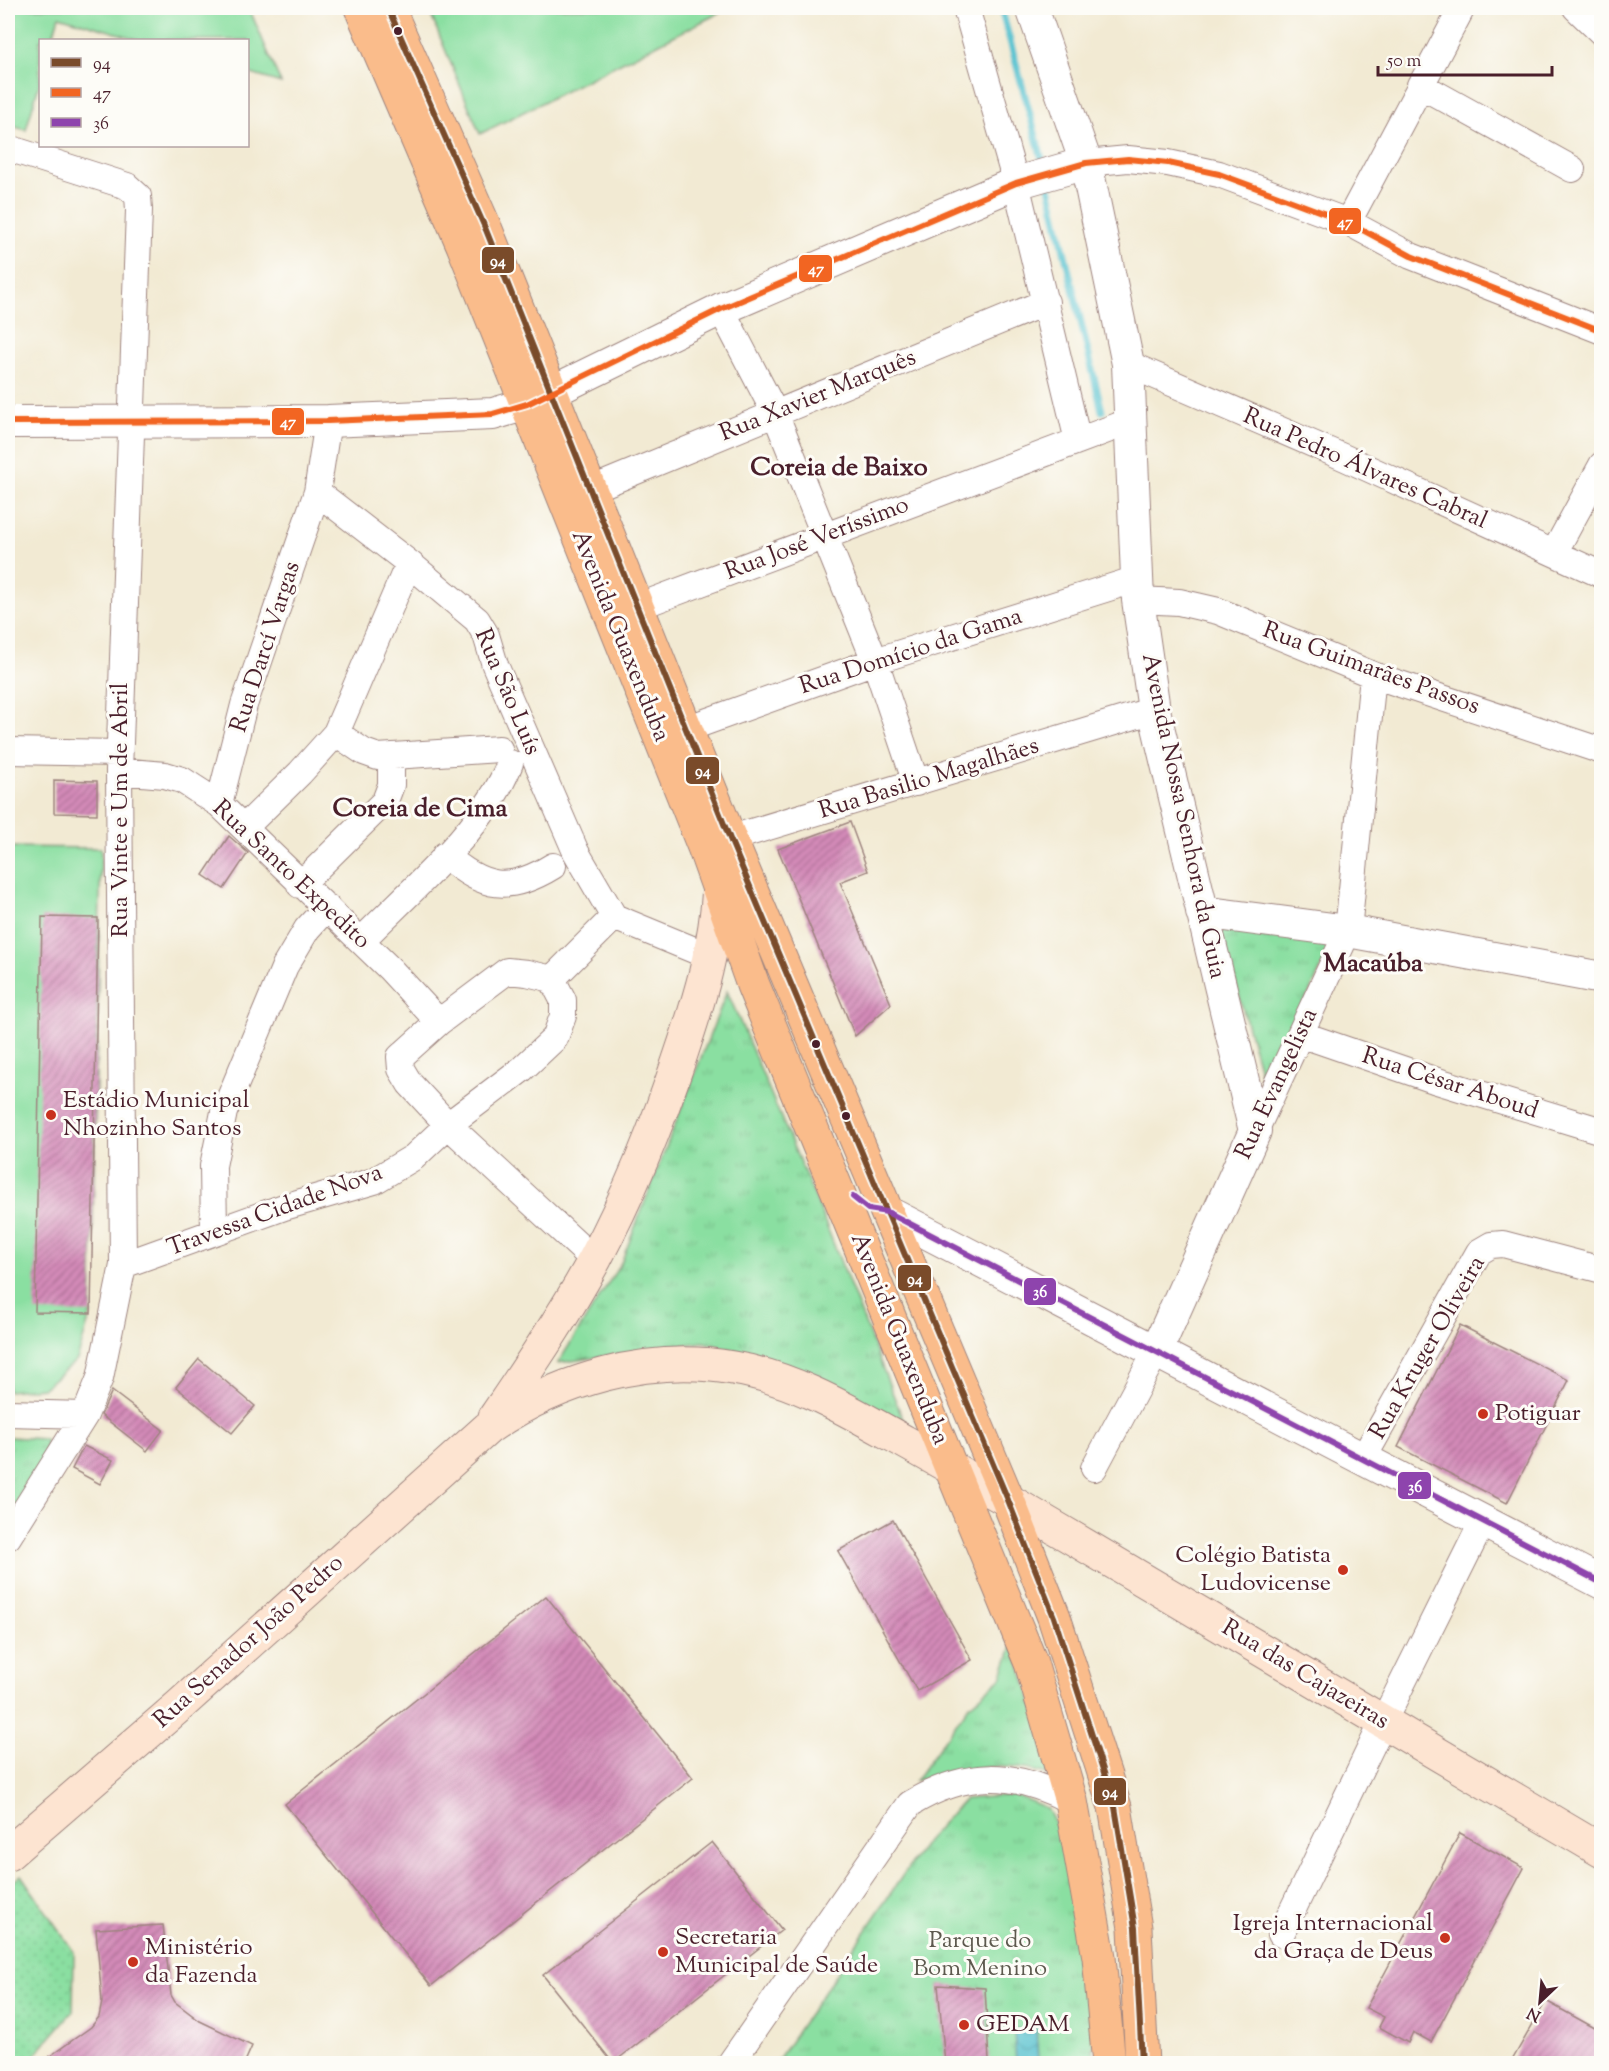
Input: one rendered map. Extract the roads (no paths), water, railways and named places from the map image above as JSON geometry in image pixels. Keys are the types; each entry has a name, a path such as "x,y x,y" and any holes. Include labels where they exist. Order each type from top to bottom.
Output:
{"main road":[{"name":"Avenida Guaxenduba","path":"361,8 463,245 539,398 590,490 686,729 717,843 719,886 753,985 1031,1663 1071,1801 1099,1957 1109,2064"},
{"name":"Avenida Guaxenduba","path":"388,8 486,230 539,398 717,843 886,1212 1008,1500 1054,1617 1115,1807 1135,1928 1142,2064"},
{"name":"Rua Senador João Pedro","path":"488,1428 542,1348 594,1260 629,1190 667,1097 711,957 719,886"},
{"path":"753,985 779,1020 849,1192 868,1209 886,1212"},
{"name":"Rua Senador João Pedro","path":"8,1854 179,1706 488,1428 515,1409 575,1383 646,1367 701,1364 743,1370 802,1389 846,1409 1008,1500"},
{"path":"984,1548 987,1525 992,1515 1008,1500"},
{"name":"Rua das Cajazeiras","path":"1008,1500 1602,1851"}],"street":[{"path":"966,8 1024,181 1046,302 1078,441"},
{"name":"Avenida Nossa Senhora da Guia","path":"1032,8 1077,165 1128,364 1137,590 1154,710 1255,1131"},
{"path":"1348,222 1462,8"},
{"path":"1576,8 1602,33"},
{"path":"1419,85 1572,169"},
{"name":"Rua Vinte e Um de Abril","path":"8,148 112,179 127,186 138,196 119,762 123,1266 100,1377 85,1415 8,1537"},
{"path":"8,422 328,421 493,414 539,398 721,309 1024,181 1077,165 1128,159 1168,163 1219,174 1348,222 1411,256 1602,331"},
{"name":"Rua Xavier Marquês","path":"590,490 1046,302"},
{"path":"721,309 776,413 875,661 916,783"},
{"name":"Rua Pedro Álvares Cabral","path":"1128,364 1343,457 1602,575"},
{"path":"316,492 328,421"},
{"name":"Rua José Veríssimo","path":"637,607 1131,421"},
{"path":"1554,553 1602,465"},
{"name":"Rua São Luís","path":"316,492 409,563 477,620 486,635 495,665 576,852 614,917"},
{"name":"Rua Darcí Vargas","path":"219,804 244,705 316,492"},
{"path":"244,827 300,773 336,732 409,563"},
{"name":"Rua Domício da Gama","path":"686,729 875,661 1137,590"},
{"name":"Rua Guimarães Passos","path":"1137,590 1218,611 1373,675 1602,750"},
{"name":"Rua Evangelista","path":"1094,1468 1156,1352 1348,931 1373,675"},
{"name":"Rua Basilio Magalhães","path":"717,843 1154,710"},
{"path":"336,732 364,752 378,757 436,751 505,756 502,783 485,809 446,855 361,941"},
{"name":"Rua Santo Expedito","path":"8,751 119,762 182,780 219,804 244,827 300,885 327,907 439,1022"},
{"path":"300,885 385,801 391,785 391,757"},
{"path":"446,855 465,872 480,880 496,883 513,884 530,880 553,866"},
{"path":"214,1232 213,1166 224,1112 285,966 307,929 327,907"},
{"path":"1202,912 1348,931 1602,978"},
{"path":"594,1260 448,1125 410,1084 401,1069 400,1057 439,1022 507,971 552,979 614,917 711,957"},
{"name":"Travessa Cidade Nova","path":"123,1266 284,1207 374,1181 414,1157 448,1125 522,1069 555,1038 563,1016 563,1000 552,979"},
{"name":"Rua César Aboud","path":"1300,1034 1434,1080 1602,1131"},
{"path":"886,1212 1364,1457 1602,1583"},
{"name":"Rua Kruger Oliveira","path":"1364,1457 1479,1252 1491,1245 1503,1244 1602,1270"},
{"path":"8,1413 85,1415"},
{"path":"1281,1934 1383,1722 1484,1521"},
{"path":"730,2064 910,1804 932,1791 963,1779 1023,1781 1071,1801"}],"water":[{"path":"1036,2027 1038,2060 1016,2062 1014,2030"}],"waterway":[{"path":"1001,8 1044,166"},
{"path":"1048,183 1102,411"}],"place":[{"name":"Estádio Municipal Nhozinho Santos","path":"51,1115"},
{"name":"Potiguar","path":"1483,1414"},
{"name":"Colégio Batista Ludovicense","path":"1343,1570"},
{"name":"Igreja Internacional da Graça de Deus","path":"1445,1938"},
{"name":"Secretaria Municipal de Saúde","path":"663,1952"},
{"name":"Ministério da Fazenda","path":"133,1962"},
{"name":"GEDAM","path":"964,2025"}],"district":[{"name":"Coreia de Baixo","path":"839,468"},
{"name":"Coreia de Cima","path":"420,809"},
{"name":"Macaúba","path":"1373,964"}],"park label":[{"name":"Parque do Bom Menino","path":"980,1955"}]}
